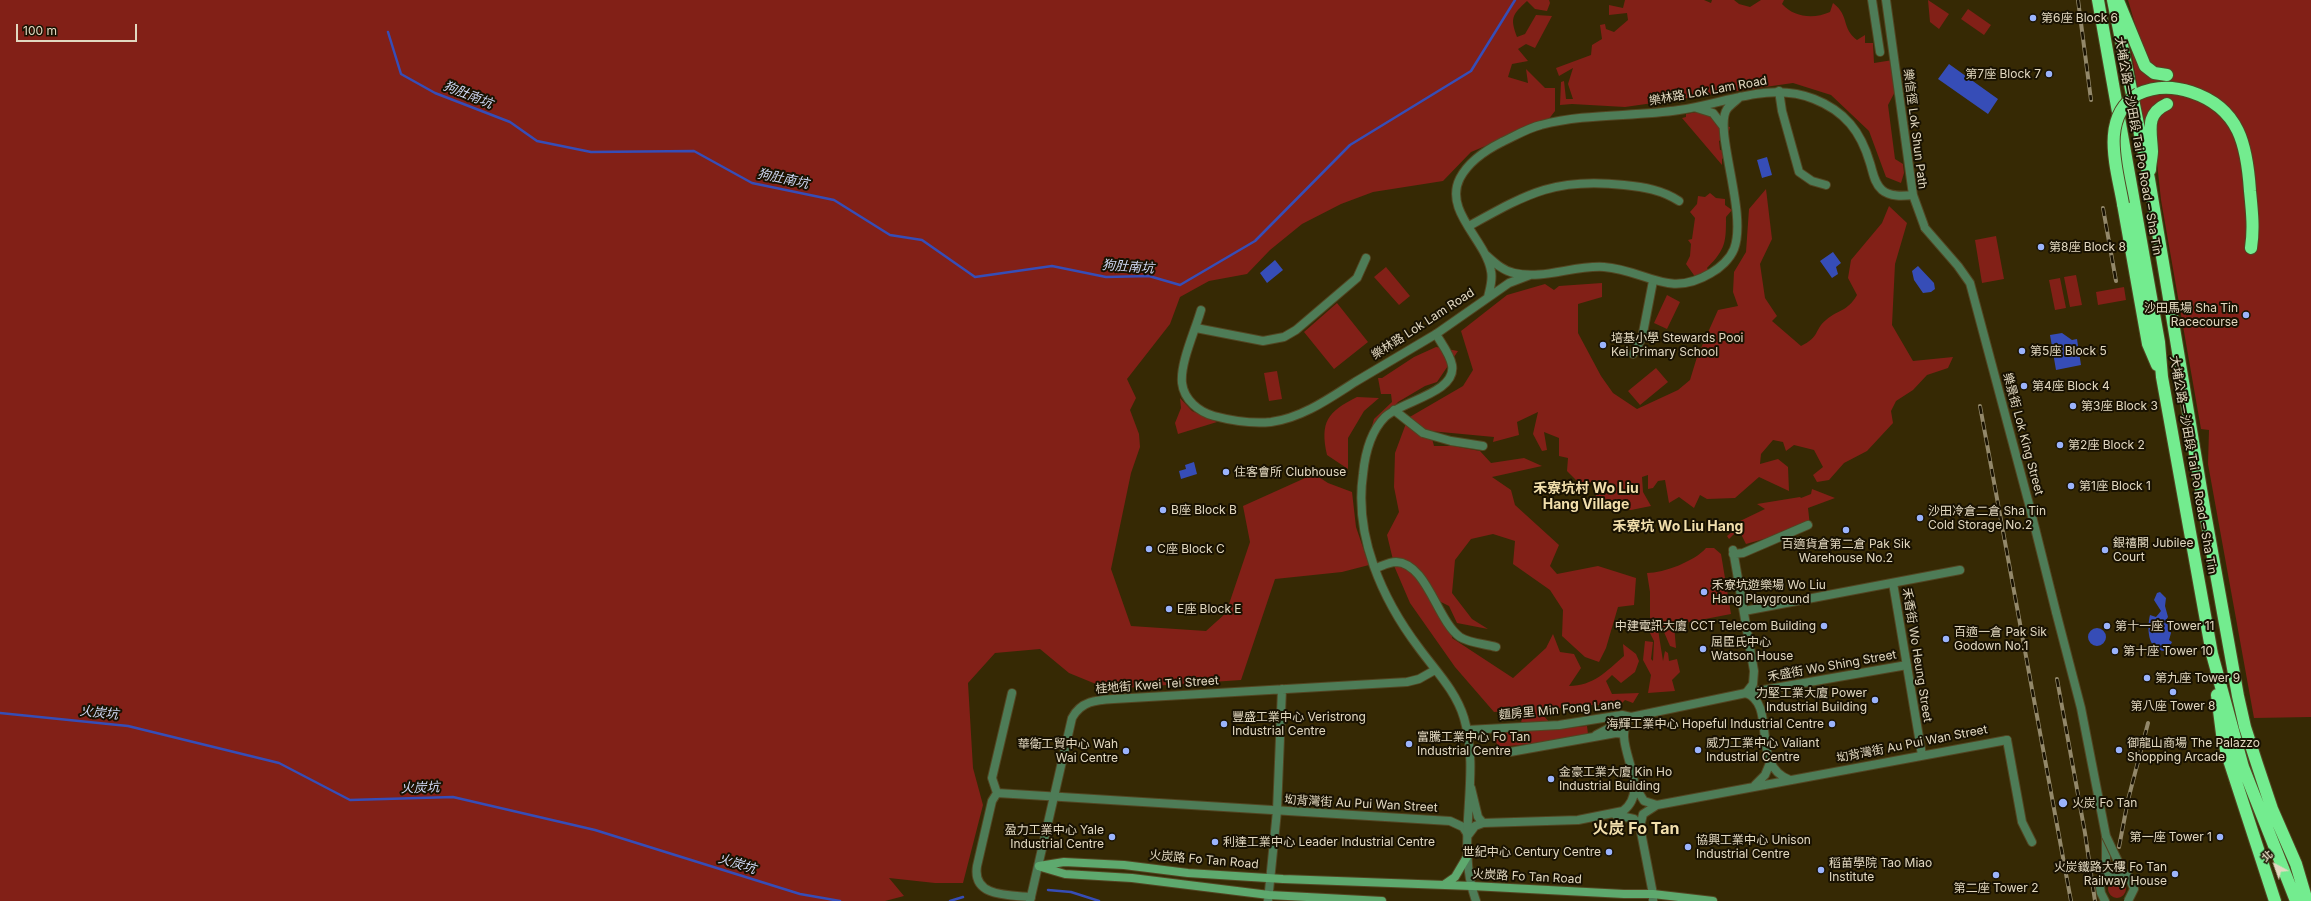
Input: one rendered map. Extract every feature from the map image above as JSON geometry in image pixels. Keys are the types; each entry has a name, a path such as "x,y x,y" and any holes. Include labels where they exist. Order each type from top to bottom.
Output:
{"highway":[{"name":"大埔公路－沙田段 Tai Po Road – Sha Tin","path":"2098,0 2159,342 2162,377 2212,654 2243,767 2296,901"},
{"name":"大埔公路－沙田段 Tai Po Road – Sha Tin","path":"2113,0 2149,179 2204,507 2238,696 2245,727 2272,809 2296,864 2307,901"},
{"path":"2118,0 2139,55 2145,66 2154,73 2167,75"},
{"path":"2162,377 2148,344 2115,153 2115,125 2119,114 2130,99 2149,89 2164,87 2183,89 2204,96 2227,114 2238,130 2245,146 2248,163 2253,228 2251,248"},
{"path":"2149,179 2152,153 2149,122 2152,114 2167,104"},
{"path":"2212,654 2222,734 2275,901"},
{"path":"2296,864 2311,887"}],"main road":[{"path":"1444,885 1455,877 1468,855"},
{"name":"火炭路 Fo Tan Road","path":"1039,866 1064,862 1188,873 1271,878 1472,886 1624,894 1713,901"},
{"name":"火炭路 Fo Tan Road","path":"1039,866 1065,874 1132,878 1269,898 1382,901"}],"street":[{"path":"1872,0 1880,52"},
{"name":"樂信徑 Lok Shun Path","path":"1779,91 1795,93 1816,100 1843,115 1854,125 1862,140 1876,183 1882,190 1896,195 1913,196 1886,0"},
{"name":"樂林路 Lok Lam Road","path":"1201,310 1183,368 1182,384 1186,394 1200,410 1209,414 1233,421 1251,423 1272,422 1306,411 1436,334 1488,297 1491,284 1491,270 1486,255 1457,206 1456,190 1460,178 1470,164 1496,145 1540,125 1572,118 1651,114 1696,108 1740,96 1779,91 1782,111 1799,172 1812,181 1826,185"},
{"path":"1488,297 1509,283 1530,275 1583,266 1619,268 1653,281 1672,284 1688,283 1699,280 1716,270 1727,260 1734,250 1737,237 1738,218 1723,126 1726,110 1740,96"},
{"path":"1696,108 1713,113 1723,126"},
{"path":"1469,226 1522,197 1551,187 1606,183 1656,190 1679,201"},
{"name":"樂景街 Lok King Street","path":"1913,196 1916,209 1925,228 1970,283 1978,309 2081,708 2106,836 2105,877 2100,887 2105,901"},
{"path":"1486,255 1499,266 1513,273 1530,275"},
{"path":"1196,328 1263,341 1284,337 1296,330 1356,278 1366,258"},
{"path":"1633,354 1642,338 1653,281"},
{"path":"1436,334 1452,365 1449,381 1439,389 1394,410 1382,421 1373,434 1363,474 1361,495 1363,525 1376,568 1396,616 1458,701 1467,730 1471,788 1478,817 1483,822"},
{"path":"1394,410 1423,433 1451,441 1483,446"},
{"path":"1790,780 1781,776 1770,763 1760,708 1754,697 1746,693 1753,684 1754,671 1733,552 1743,553 1808,525"},
{"path":"1376,568 1397,562 1410,567 1426,586 1447,625 1461,638 1496,647"},
{"path":"1744,611 1960,570"},
{"name":"禾香街 Wo Heung Street","path":"1893,583 1922,755"},
{"name":"禾盛街 Wo Shing Street","path":"1631,717 1761,690 1907,665"},
{"name":"桂地街 Kwei Tei Street","path":"1030,899 1039,866 1072,718 1077,710 1086,703 1098,700 1407,682 1419,679 1435,670"},
{"path":"1269,898 1277,812 1282,689"},
{"path":"1012,694 992,778 997,793 992,801 976,876 978,882 986,889 1030,899"},
{"name":"麵房里 Min Fong Lane","path":"1467,730 1559,724 1622,715 1631,717"},
{"path":"1468,835 1475,826 1483,822 1552,822 1623,812 1633,800 1635,793 1624,734 1626,722 1631,717"},
{"path":"1594,737 1604,730 1631,717"},
{"path":"1510,752 1616,733 1624,734"},
{"name":"㘭背灣街 Au Pui Wan Street","path":"1657,805 2007,740 2022,822 2032,842"},
{"path":"1753,786 1764,776 1770,763"},
{"path":"1634,785 1644,800 1657,805"},
{"path":"1471,788 1468,798 1468,855 1472,886 1476,901"},
{"name":"㘭背灣街 Au Pui Wan Street","path":"997,793 1277,812 1450,821 1463,827 1468,835"},
{"path":"1653,897 1640,827 1643,814 1657,805"},
{"path":"1615,814 1634,819 1640,827"},
{"name":"樂景街 Lok King Street","path":"2106,836 2124,874 2133,885 2133,894 2130,900"},
{"path":"2105,877 2114,873 2124,874"}],"shaded area":[{"path":"0,0 1549,0 1550,3 1547,11 1535,9 1527,1 1515,14 1513,21 1517,37 1525,34 1536,15 1552,16 1535,48 1526,44 1518,49 1528,61 1512,64 1508,77 1528,83 1526,69 1545,88 1555,88 1555,111 1548,120 1471,152 1443,181 1373,192 1341,204 1302,224 1270,250 1247,274 1209,281 1180,297 1170,324 1127,379 1136,398 1130,410 1139,434 1140,447 1131,473 1111,569 1131,626 1206,631 1226,613 1250,542 1243,506 1314,474 1328,483 1352,492 1356,527 1369,565 1342,572 1275,579 1241,680 1108,689 1069,673 1040,649 995,653 968,683 973,768 983,805 963,883 935,883 889,878 904,896 885,901 0,901"},
{"path":"1625,0 1704,0 1711,3 1712,0 1734,0 1739,4 1750,7 1761,0 1784,0 1782,4 1787,9 1799,15 1805,16 1818,16 1830,12 1833,3 1842,13 1849,31 1857,40 1865,35 1865,43 1873,43 1874,63 1893,60 1898,86 1888,105 1895,159 1903,164 1904,173 1901,183 1886,177 1869,131 1831,95 1793,83 1625,107 1572,104 1560,105 1561,82 1564,81 1566,99 1573,99 1568,84 1573,68 1559,76 1556,68 1591,55 1592,45 1602,39 1600,25 1605,24 1606,29 1614,32 1628,20 1627,13 1609,15 1609,5 1623,8"},
{"path":"1928,0 1949,14 1939,29 1930,22"},
{"name":"沙田馬場 Sha Tin Racecourse","path":"2128,0 2311,0 2311,717 2254,718 2208,464 2209,430 2201,429 2161,200 2154,135 2146,136 2130,44 2140,41"},
{"path":"1968,9 1991,25 1984,35 1961,19"},
{"path":"1949,64 1998,99 1988,114 1938,79"},
{"path":"1697,112 1718,112 1715,122 1716,125 1730,127 1728,135 1719,141 1720,150 1731,151 1732,162 1726,163 1722,158 1722,165 1682,118 1686,117 1686,114"},
{"path":"1767,157 1772,175 1762,178 1757,160"},
{"path":"1766,189 1772,239 1760,264 1765,298 1777,316 1772,321 1801,346 1811,340 1826,320 1850,305 1857,295 1848,278 1851,260 1882,223 1889,206 1907,223 1895,264 1892,325 1913,361 1953,357 1948,368 1927,375 1913,390 1896,401 1891,411 1893,423 1867,451 1844,463 1829,480 1817,482 1813,475 1823,467 1814,450 1794,445 1786,451 1783,442 1773,440 1761,454 1760,464 1778,459 1788,467 1789,491 1759,477 1735,498 1707,499 1700,495 1694,508 1679,497 1669,503 1665,480 1658,481 1653,488 1648,489 1648,475 1642,477 1643,492 1651,506 1631,510 1596,508 1596,482 1579,483 1567,471 1568,458 1559,456 1559,438 1544,432 1547,450 1542,451 1533,434 1538,412 1517,422 1519,435 1493,442 1494,437 1430,431 1434,446 1453,446 1480,451 1491,463 1524,458 1542,466 1492,477 1511,490 1515,505 1559,545 1550,566 1557,574 1598,566 1636,578 1634,605 1618,607 1606,648 1599,662 1585,657 1562,636 1563,610 1550,590 1513,564 1515,541 1493,534 1471,539 1455,560 1452,593 1472,619 1488,629 1457,623 1449,606 1439,601 1452,622 1452,638 1513,678 1546,648 1553,634 1560,652 1574,654 1581,668 1569,686 1585,683 1599,677 1624,656 1623,644 1636,654 1639,661 1635,672 1621,683 1612,675 1606,681 1612,694 1639,693 1633,703 1625,700 1620,705 1593,705 1538,710 1556,729 1587,726 1588,734 1530,744 1499,747 1494,739 1494,732 1520,731 1523,710 1494,712 1455,667 1410,603 1395,568 1387,535 1399,512 1394,487 1395,453 1408,418 1463,386 1473,370 1461,331 1507,295 1545,284 1554,290 1559,286 1602,283 1602,297 1578,304 1578,333 1601,376 1613,393 1637,409 1678,390 1690,380 1697,357 1718,310 1738,306 1733,292 1734,272 1746,252 1749,209"},
{"path":"1710,193 1716,198 1725,199 1725,205 1732,210 1726,217 1724,245 1718,256 1707,268 1709,271 1696,278 1686,264 1690,256 1691,244 1688,240 1692,239 1695,218 1690,212 1697,204 1698,196 1705,197"},
{"path":"1996,236 2004,279 1982,283 1975,240"},
{"path":"1833,252 1841,263 1836,267 1838,274 1832,278 1820,261"},
{"path":"1275,260 1283,270 1267,283 1260,273"},
{"path":"1918,266 1934,283 1935,289 1931,292 1923,293 1914,280 1912,271"},
{"path":"1386,267 1410,296 1399,305 1374,277"},
{"path":"2076,275 2082,305 2070,307 2064,277"},
{"path":"2060,278 2066,308 2055,310 2049,280"},
{"path":"2124,287 2126,300 2098,305 2096,292"},
{"path":"1667,295 1680,302 1667,329 1654,323"},
{"path":"1337,303 1368,342 1334,369 1304,332"},
{"path":"2062,333 2072,340 2077,339 2081,365 2056,370 2050,335"},
{"path":"1436,347 1458,351 1437,382 1425,386 1398,402 1370,433 1374,419 1392,402 1391,394 1381,394 1378,378 1382,378 1414,357"},
{"path":"1656,368 1668,382 1640,405 1628,391"},
{"path":"1277,371 1282,399 1269,401 1264,373"},
{"path":"1357,397 1379,398 1364,411 1348,438 1348,469 1327,455 1325,444 1326,426 1332,413"},
{"path":"1180,398 1192,411 1217,422 1178,434 1175,423 1181,408"},
{"path":"1194,462 1197,474 1181,479 1179,471 1186,469 1185,465"},
{"path":"1812,489 1835,498 1808,508 1810,526 1746,544 1741,534 1740,535 1736,532 1729,539 1727,536 1737,528 1738,522 1765,509 1757,504 1801,498 1811,494"},
{"name":"禾寮坑遊樂場 Wo Liu Hang Playground","path":"1706,548 1714,548 1721,554 1731,614 1674,625 1676,648 1670,646 1661,625 1657,623 1663,661 1665,651 1668,653 1669,661 1677,659 1680,672 1672,680 1675,691 1648,693 1651,675 1643,660 1645,641 1653,642 1651,659 1653,661 1654,641 1650,633 1650,592 1647,573 1670,569 1687,562"},
{"path":"2160,592 2166,598 2165,606 2168,617 2166,620 2171,633 2169,640 2172,642 2169,648 2164,651 2158,650 2154,647 2151,642 2149,631 2150,615 2156,617 2161,611 2154,600 2157,593"},
{"path":"2097,628 2103,631 2106,637 2103,643 2097,646 2091,643 2088,637 2091,631"},
{"path":"2117,880 2123,883 2126,889 2123,895 2117,898 2111,895 2108,889 2111,883"}],"waterway":[{"name":"狗肚南坑","path":"388,32 401,74 435,93 510,122 537,141 591,152 694,151 752,183 834,200 890,235 922,240 975,277 1052,266 1106,277 1149,276 1180,285 1255,241 1350,145 1471,71 1515,0"},
{"name":"火炭坑","path":"0,713 128,726 279,763 350,800 453,797 595,830 800,894 840,901"},
{"path":"1048,890 1071,892 1099,901"},
{"path":"950,901 963,897"}],"railway":[{"path":"2078,0 2091,100"},
{"path":"2103,208 2116,281"},
{"path":"1980,406 2071,901"},
{"path":"2057,679 2085,833 2095,901"},
{"path":"2119,847 2128,800 2148,723"}],"place":[{"name":"第6座 Block 6","path":"2033,18"},
{"name":"第7座 Block 7","path":"2049,74"},
{"name":"第8座 Block 8","path":"2041,247"},
{"name":"沙田馬場 Sha Tin Racecourse","path":"2246,315"},
{"name":"培基小學 Stewards Pooi Kei Primary School","path":"1603,345"},
{"name":"第5座 Block 5","path":"2022,351"},
{"name":"第4座 Block 4","path":"2024,386"},
{"name":"第3座 Block 3","path":"2073,406"},
{"name":"第2座 Block 2","path":"2060,445"},
{"name":"住客會所 Clubhouse","path":"1226,472"},
{"name":"第1座 Block 1","path":"2071,486"},
{"name":"B座 Block B","path":"1163,510"},
{"name":"沙田冷倉二倉 Sha Tin Cold Storage No.2","path":"1920,518"},
{"name":"百適貨倉第二倉 Pak Sik Warehouse No.2","path":"1846,530"},
{"name":"C座 Block C","path":"1149,549"},
{"name":"銀禧閣 Jubilee Court","path":"2105,550"},
{"name":"禾寮坑遊樂場 Wo Liu Hang Playground","path":"1704,592"},
{"name":"E座 Block E","path":"1169,609"},
{"name":"中建電訊大廈 CCT Telecom Building","path":"1824,626"},
{"name":"第十一座 Tower 11","path":"2107,626"},
{"name":"百適一倉 Pak Sik Godown No.1","path":"1946,639"},
{"name":"屈臣氏中心 Watson House","path":"1703,649"},
{"name":"第十座 Tower 10","path":"2115,651"},
{"name":"第九座 Tower 9","path":"2147,678"},
{"name":"第八座 Tower 8","path":"2173,692"},
{"name":"力堅工業大廈 Power Industrial Building","path":"1875,700"},
{"name":"豐盛工業中心 Veristrong Industrial Centre","path":"1224,724"},
{"name":"海輝工業中心 Hopeful Industrial Centre","path":"1832,724"},
{"name":"富騰工業中心 Fo Tan Industrial Centre","path":"1409,744"},
{"name":"威力工業中心 Valiant Industrial Centre","path":"1698,750"},
{"name":"御龍山商場 The Palazzo Shopping Arcade","path":"2119,750"},
{"name":"華衛工貿中心 Wah Wai Centre","path":"1126,751"},
{"name":"金豪工業大廈 Kin Ho Industrial Building","path":"1551,779"},
{"name":"火炭 Fo Tan","path":"2063,803"},
{"name":"盈力工業中心 Yale Industrial Centre","path":"1112,837"},
{"name":"第一座 Tower 1","path":"2220,837"},
{"name":"利達工業中心 Leader Industrial Centre","path":"1215,842"},
{"name":"協興工業中心 Unison Industrial Centre","path":"1688,847"},
{"name":"世紀中心 Century Centre","path":"1609,852"},
{"name":"稻苗學院 Tao Miao Institute","path":"1821,870"},
{"name":"火炭鐵路大樓 Fo Tan Railway House","path":"2175,874"},
{"name":"第二座 Tower 2","path":"1996,875"}],"district":[{"name":"禾寮坑村 Wo Liu Hang Village","path":"1586,498"},
{"name":"禾寮坑 Wo Liu Hang","path":"1678,527"},
{"name":"火炭 Fo Tan","path":"1636,829"}]}
